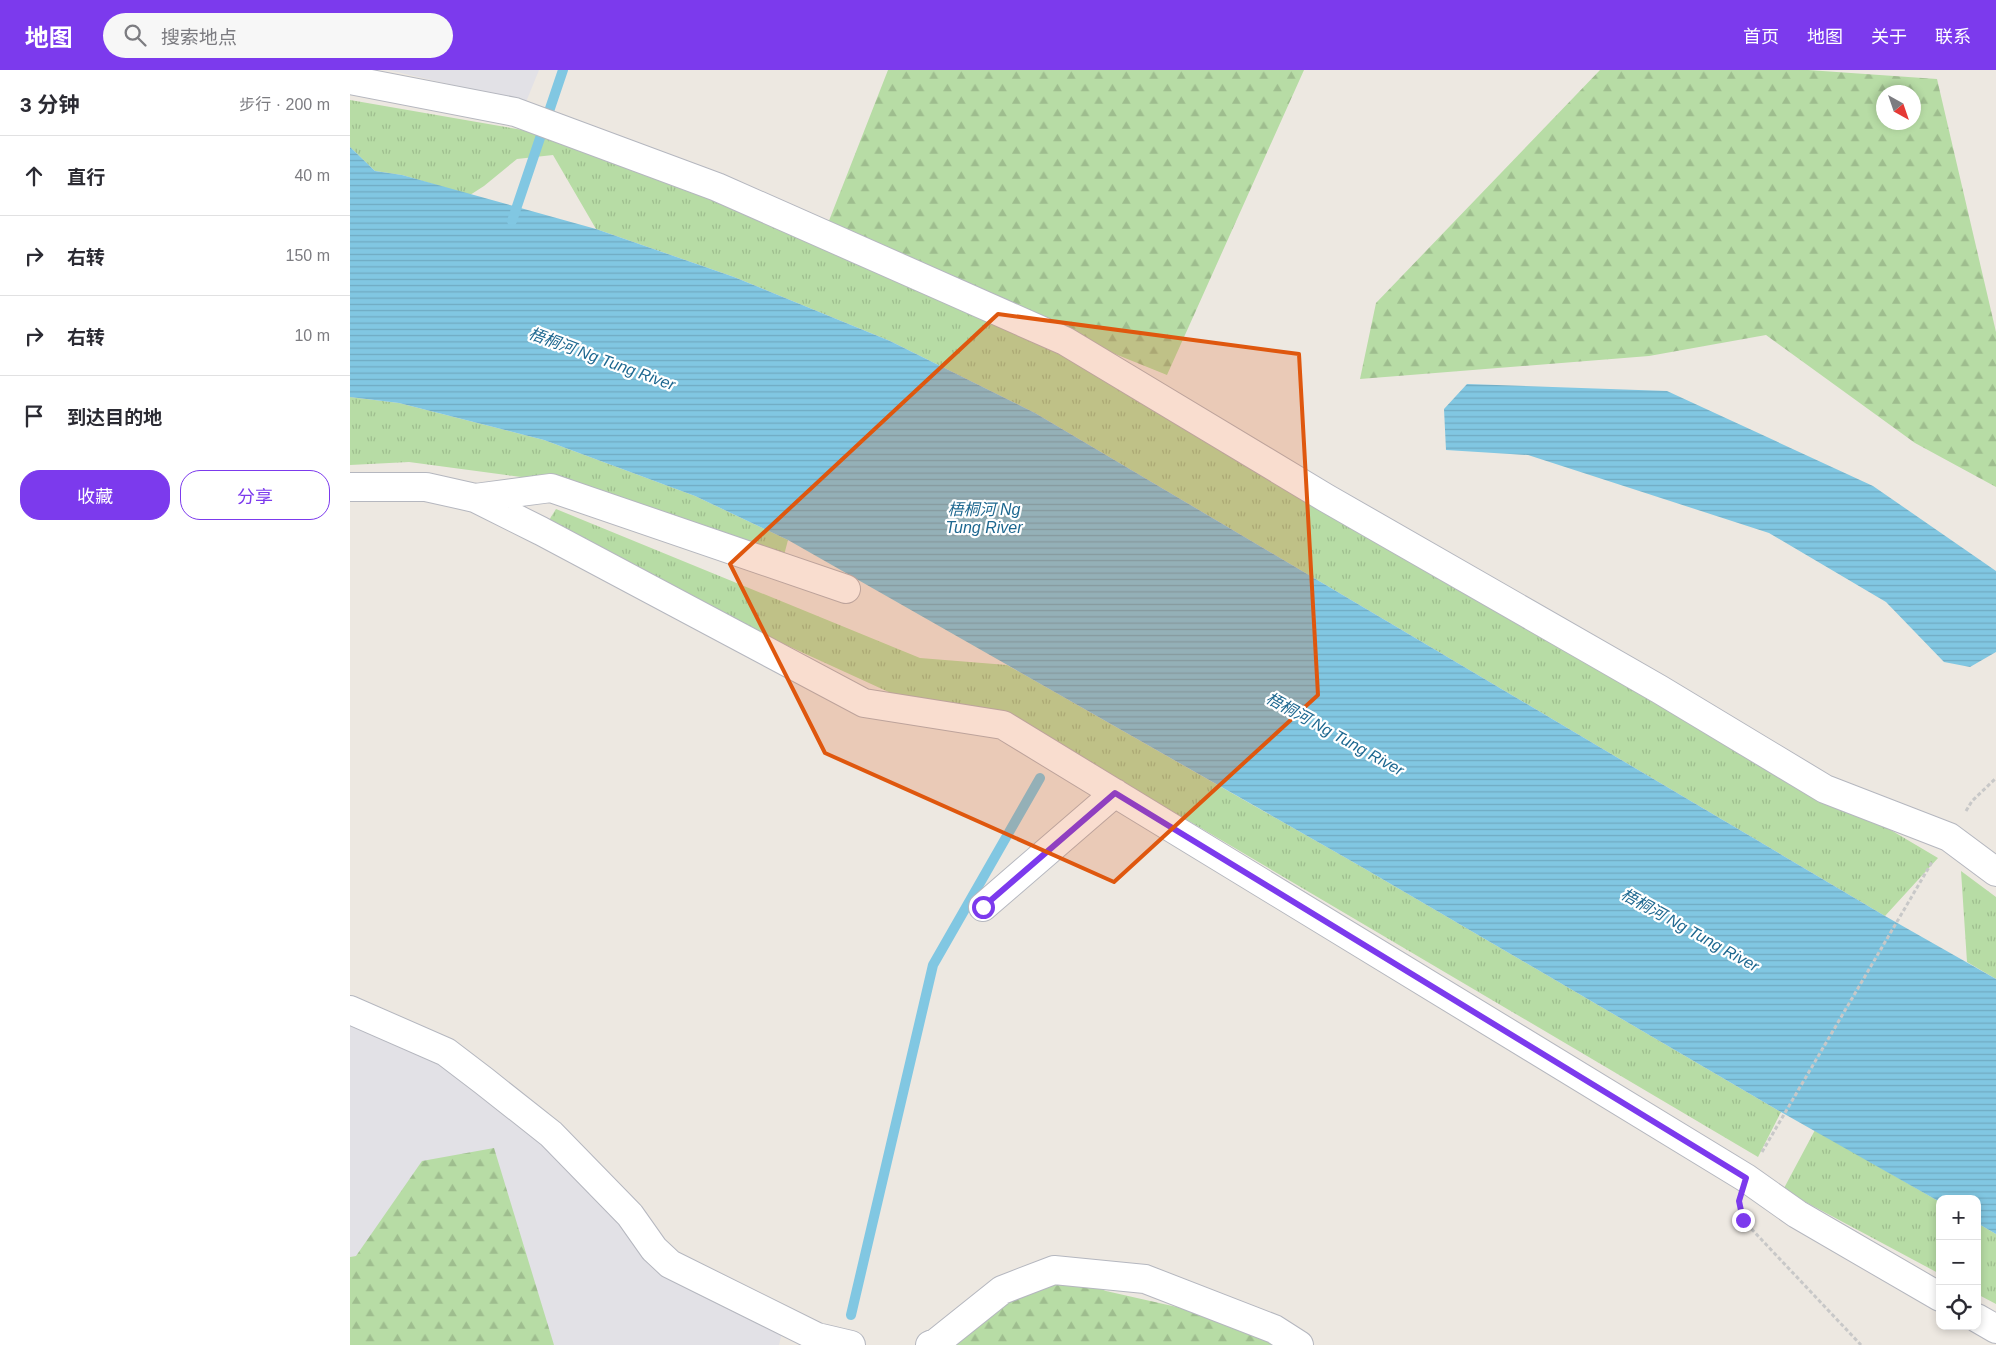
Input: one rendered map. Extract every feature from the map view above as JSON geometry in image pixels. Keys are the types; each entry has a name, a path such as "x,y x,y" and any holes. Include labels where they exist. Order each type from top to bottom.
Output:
{"street":[{"path":"350,80 515,112 717,187 1065,341 1326,498 1659,689 1825,789 1950,837 1996,872"},
{"path":"350,487 426,486 475,498 864,702 1003,725 1746,1178 1797,1214 1936,1295"},
{"path":"475,498 551,488 846,590"},
{"path":"983,907 1115,793"},
{"path":"350,1010 446,1052 491,1086 551,1134 630,1215 654,1249 670,1264 817,1337 852,1345"},
{"path":"930,1345 937,1342 1002,1290 1054,1270 1145,1279 1274,1329 1299,1345"},
{"path":"1981,1320 1996,1329"}],"path":[{"path":"1950,837 1972,801 1996,778"},
{"path":"1760,1155 1932,862"},
{"path":"1746,1178 1739,1201 1743,1220 1861,1345"}],"highlighted area":[{"path":"998,314 1299,354 1318,695 1114,882 825,753 730,564"}],"shaded area":[{"path":"388,70 539,70 526,102"},
{"path":"350,1012 446,1052 670,1264 785,1321 779,1345 549,1345 356,1256 350,1257"}],"green space":[{"path":"888,70 1304,70 1167,375 823,236"},
{"path":"1600,70 1808,70 1937,79 1996,332 1996,487 1915,443 1766,335 1649,356 1360,379 1376,303"},
{"path":"350,100 546,134 726,191 1065,341 1938,858 1885,916 1035,413 890,341 734,277 596,229 553,155 517,159 470,195 402,175 375,171 350,147"},
{"path":"350,397 399,403 544,440 695,496 788,540 783,559 567,483 409,462 350,465"},
{"path":"556,509 920,658 1007,665 1360,866 1781,1112 1758,1157 1016,719 893,694 541,533"},
{"path":"1961,871 1996,897 1996,979 1967,962"},
{"path":"1815,1130 1936,1200 1936,1272 1783,1190"},
{"path":"494,1148 554,1345 350,1345 350,1257 356,1256 422,1161"},
{"path":"1981,1225 1996,1234 1996,1304 1981,1296"},
{"path":"1054,1270 1106,1291 1274,1329 1288,1345 925,1345"}],"water":[{"name":"梧桐河 Ng Tung River","path":"350,147 375,171 402,175 596,229 734,277 890,341 1035,413 1885,916 1996,979 1996,1234 1981,1225 1981,1195 1936,1195 1936,1200 1781,1112 1360,866 788,540 695,496 544,440 399,403 350,397"},
{"path":"1467,384 1667,391 1873,486 1996,571 1996,652 1970,667 1944,662 1886,602 1769,533 1528,455 1446,450 1444,409"}],"waterway":[{"path":"512,221 563,70"},
{"path":"851,1315 933,965 1040,778"}],"route":[{"path":"983,907 1115,793 1746,1178 1739,1201 1743,1220"}]}
